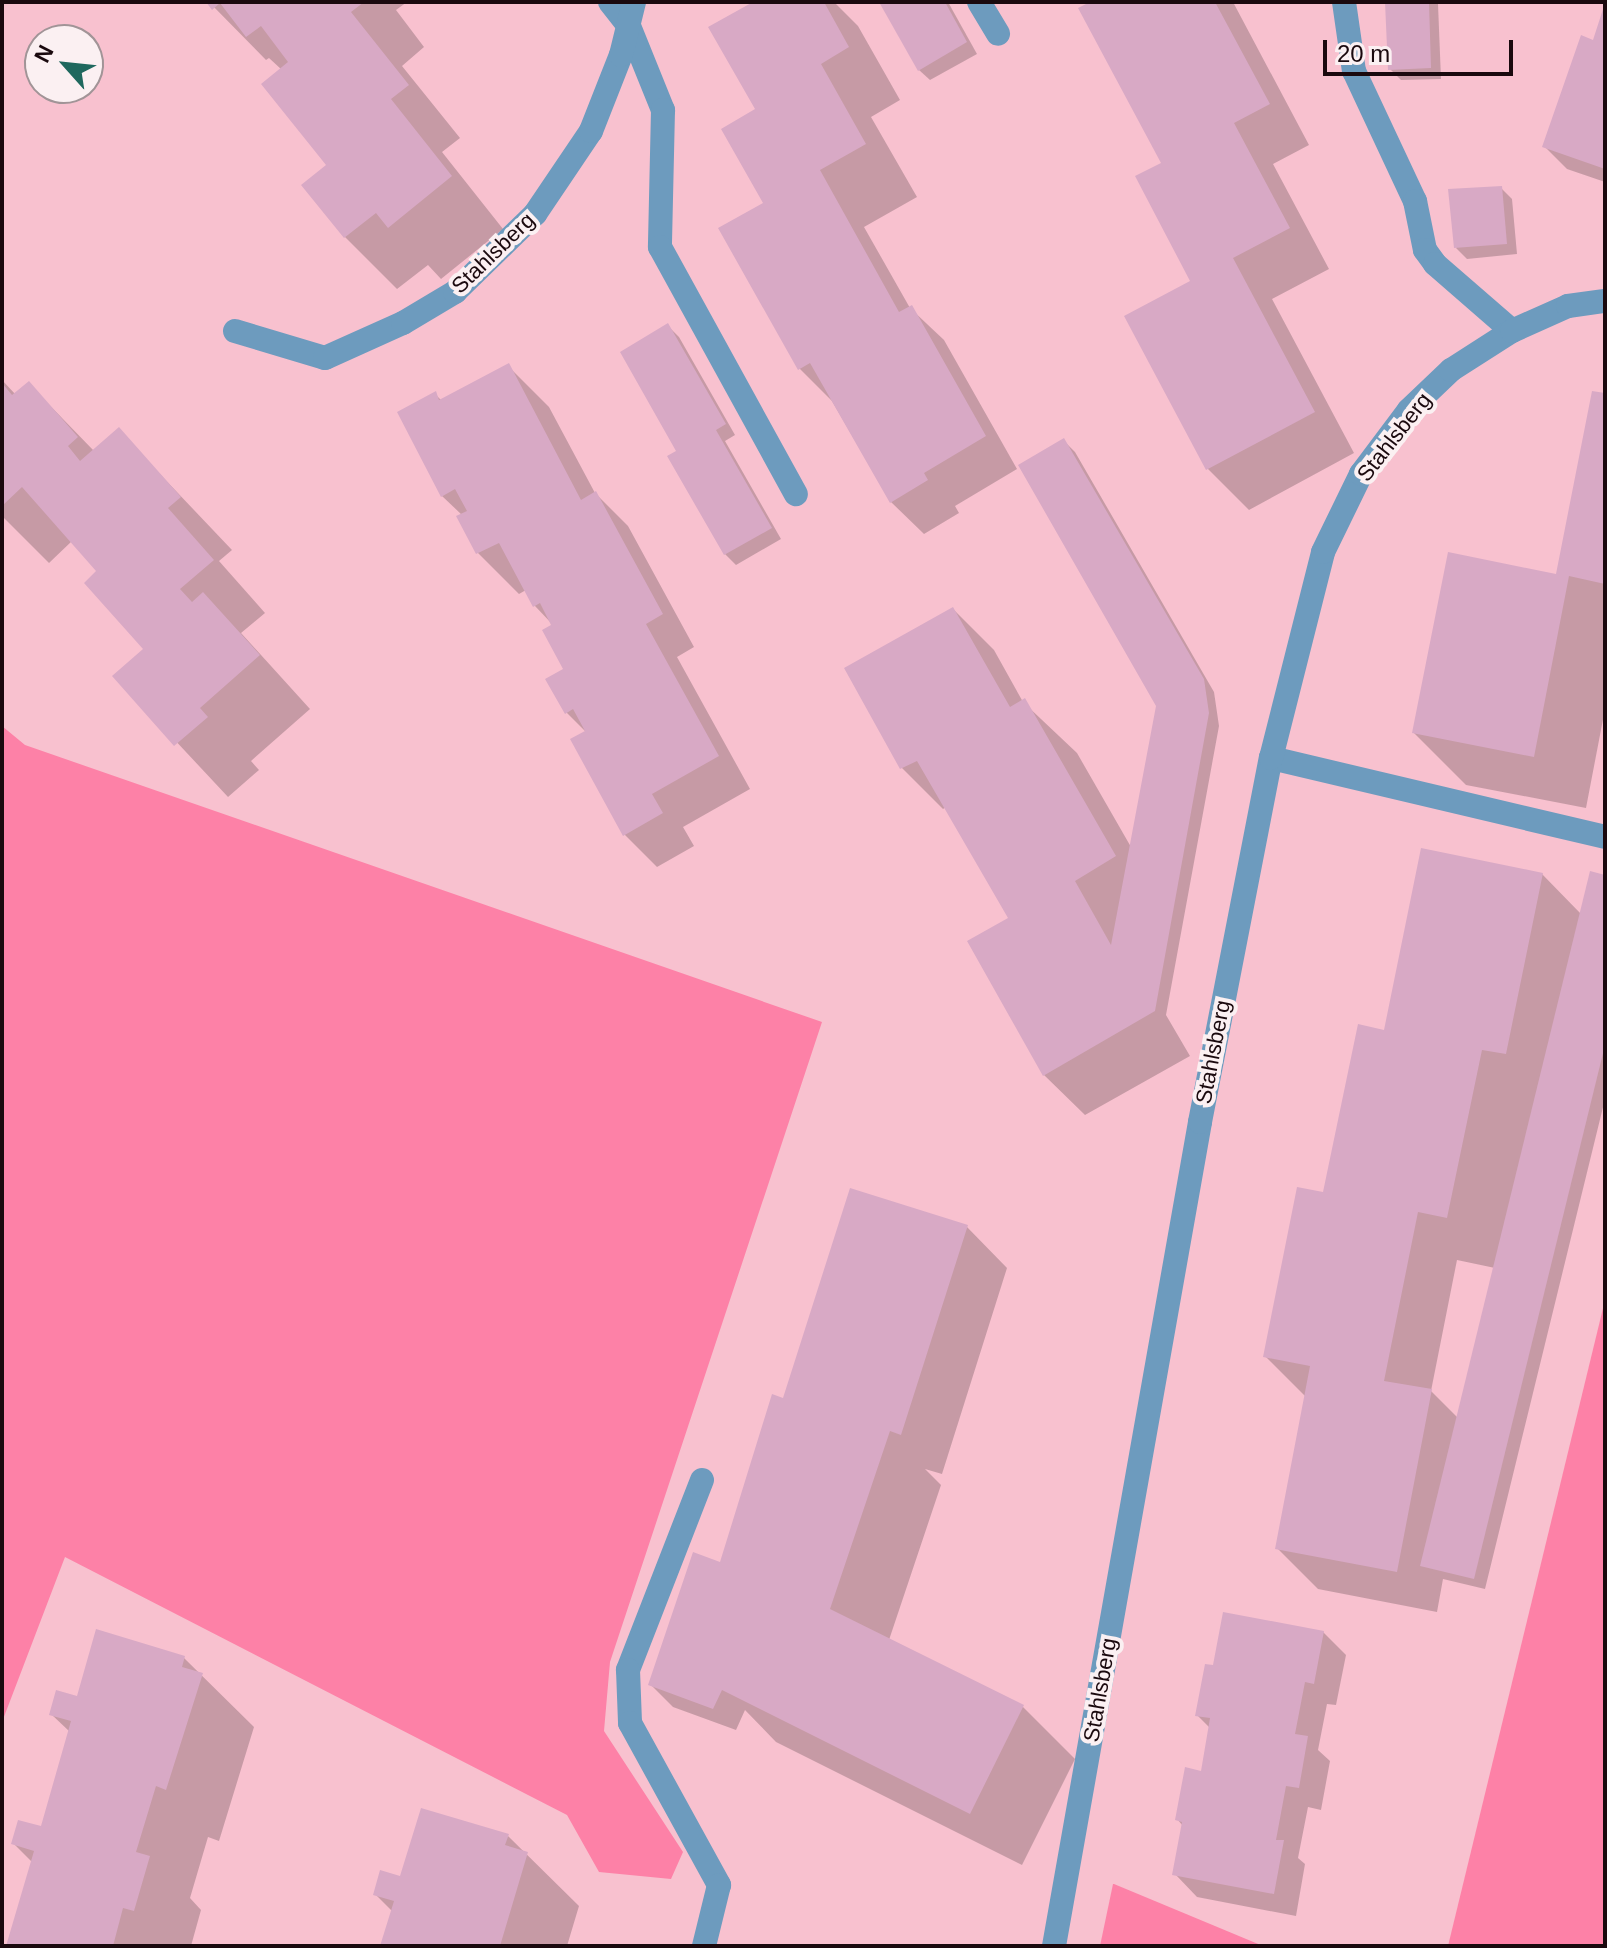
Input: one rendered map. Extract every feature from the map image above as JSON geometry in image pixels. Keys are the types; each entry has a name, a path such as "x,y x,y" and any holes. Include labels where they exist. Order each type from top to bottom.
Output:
{"street":[{"path":"610,2 629,26 663,110 660,247 796,494"},
{"name":"Stahlsberg","path":"235,331 325,358 403,323 455,292 535,214 591,131 629,26 634,2"},
{"path":"979,2 998,34"},
{"path":"1344,2 1354,71 1415,201 1425,250 1435,264 1512,331"},
{"name":"Stahlsberg","path":"1054,1946 1200,1122 1271,758 1323,552 1361,474 1409,410 1451,370 1512,331 1568,306 1605,301"},
{"path":"1271,758 1605,837"},
{"path":"702,1480 628,1670 630,1723 719,1885 704,1946"}],"shaded area":[{"path":"2,726 25,745 822,1022 610,1662 604,1731 683,1852 671,1879 599,1872 567,1815 65,1557 2,1722"},
{"path":"1605,1300 1605,1946 1448,1946"},
{"path":"1114,1884 1263,1946 1100,1946"}],"building":[{"path":"206,2 364,2 351,12 409,85 391,99 452,176 388,228 376,213 344,238 301,185 326,165 261,84 288,62 261,26 246,37 220,3 212,10"},
{"path":"753,2 824,2 849,47 821,64 866,144 820,170 899,312 912,305 986,436 924,473 928,480 890,503 810,363 798,370 718,228 763,203 721,129 755,109 708,27"},
{"path":"879,2 945,2 967,42 918,71"},
{"path":"1090,2 1215,2 1270,104 1234,123 1290,228 1233,258 1315,412 1206,470 1124,316 1190,281 1135,176 1161,163 1078,8"},
{"path":"1385,2 1429,2 1431,68 1388,70"},
{"path":"1604,6 1605,169 1542,147 1581,35 1593,40"},
{"path":"1502,186 1507,244 1454,248 1448,189"},
{"path":"668,323 726,424 716,430 772,528 724,555 667,456 676,451 620,352"},
{"path":"509,363 581,500 596,491 663,614 646,624 719,756 652,794 663,813 623,836 570,739 585,731 573,709 565,714 545,679 563,669 542,630 551,625 540,603 533,607 499,543 476,554 456,516 467,511 455,489 441,497 397,412 436,391 439,400"},
{"path":"29,381 78,437 68,446 80,461 119,427 181,497 168,508 214,560 180,589 192,602 203,592 260,655 200,708 208,717 174,746 112,676 143,649 84,583 96,571 22,487 2,506 2,383 12,395"},
{"path":"1592,391 1605,393 1605,584 1569,576 1534,757 1412,733 1448,552 1556,574"},
{"path":"1064,438 1204,679 1209,713 1155,1011 1043,1076 967,941 1008,918 917,761 900,769 844,668 953,607 1010,707 1025,698 1116,856 1075,881 1111,945 1156,706 1018,465"},
{"path":"1421,848 1543,873 1506,1054 1482,1050 1447,1218 1418,1212 1384,1381 1432,1389 1397,1572 1275,1549 1310,1366 1263,1357 1297,1187 1323,1192 1358,1024 1384,1030"},
{"path":"1590,871 1605,875 1605,1045 1474,1579 1420,1566"},
{"path":"850,1188 968,1225 901,1435 890,1431 830,1609 1024,1705 970,1814 722,1690 713,1709 648,1685 693,1552 720,1562 772,1394 783,1398"},
{"path":"1223,1612 1324,1631 1314,1684 1305,1682 1295,1734 1308,1736 1299,1788 1286,1786 1276,1840 1284,1840 1274,1894 1172,1875 1182,1822 1175,1820 1185,1767 1201,1771 1210,1718 1195,1716 1205,1664 1213,1665"},
{"path":"96,1629 185,1656 182,1667 203,1673 166,1790 156,1786 136,1852 150,1856 134,1911 123,1908 113,1946 6,1946 34,1851 11,1844 18,1820 41,1826 71,1721 49,1715 56,1690 77,1696"},
{"path":"421,1808 509,1834 505,1845 528,1852 500,1946 380,1946 394,1901 373,1895 380,1870 400,1876"}]}
